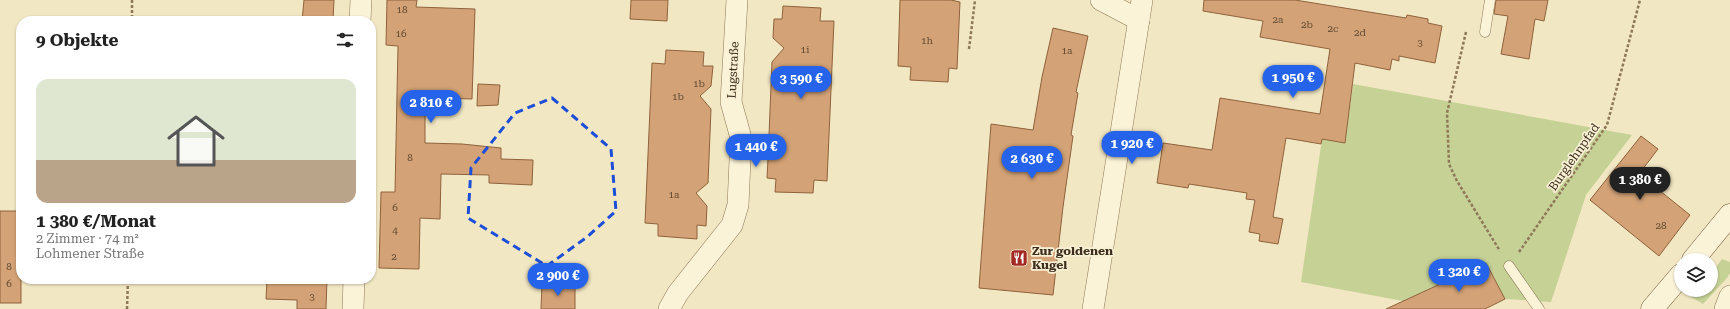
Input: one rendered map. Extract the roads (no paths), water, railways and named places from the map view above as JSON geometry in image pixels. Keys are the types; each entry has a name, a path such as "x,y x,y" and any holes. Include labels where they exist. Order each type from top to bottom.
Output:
{"main road":[{"path":"1699,253 1730,215"},
{"path":"1652,309 1674,282"}],"street":[{"path":"360,16 361,0"},
{"name":"Lugstraße","path":"669,309 678,293 732,226 737,211 741,138 730,102 737,0"},
{"path":"1093,309 1140,10 1100,0"},
{"path":"353,309 354,284"},
{"path":"1725,309 1730,296"}],"lane":[{"path":"1485,32 1490,0"},
{"path":"1509,266 1539,309"}],"place":[{"name":"Zur goldenen Kugel","path":"1019,258"}]}
